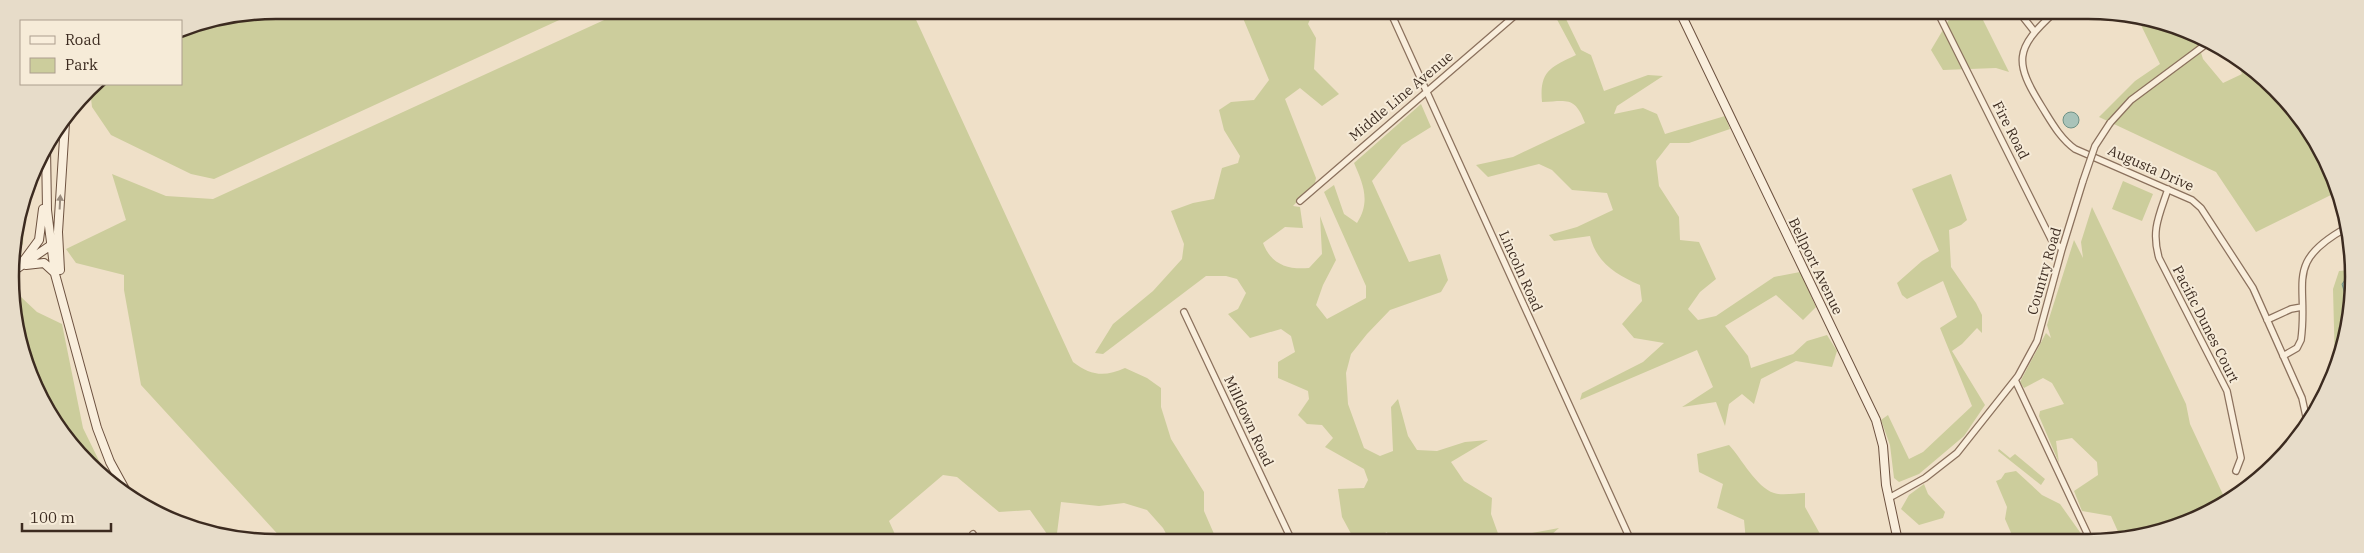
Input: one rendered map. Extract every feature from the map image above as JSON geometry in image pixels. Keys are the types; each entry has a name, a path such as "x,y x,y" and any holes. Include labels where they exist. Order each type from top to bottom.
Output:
{"main road":[{"name":"Bellport Avenue","path":"1683,19 1876,420 1883,446 1889,498 1897,534"},
{"path":"55,274 54,243 64,130"},
{"path":"45,163 61,287 96,428 110,462 121,482"},
{"path":"19,265 34,249 41,235 45,163"},
{"path":"19,266 54,243"},
{"path":"19,268 40,262 47,264 55,274 61,287"}],"street":[{"name":"Lincoln Road","path":"1394,19 1628,534"},
{"name":"Middle Line Avenue","path":"1300,201 1511,19"},
{"name":"Fire Road","path":"1941,19 2051,239 2062,249"},
{"path":"2025,19 2034,31"},
{"name":"Augusta Drive","path":"2047,19 2034,31 2025,47 2022,70 2026,81 2065,142 2075,149 2192,200 2201,208 2252,288 2302,398 2306,414"},
{"name":"Country Road","path":"1889,498 1926,478 1957,453 2015,380 2037,341 2062,249 2096,146 2110,123 2131,100 2203,46"},
{"name":"Pacific Dunes Court","path":"2168,189 2154,229 2155,243 2159,258 2227,391 2242,458 2236,471"},
{"path":"2283,356 2297,348 2301,340 2301,284 2309,258 2318,246 2341,231"},
{"path":"2267,320 2291,309 2302,307"},
{"name":"Milldown Road","path":"1184,312 1289,534"},
{"path":"2015,380 2087,533"}],"green space":[{"path":"260,19 561,19 214,179 191,174 111,135 92,107 91,98 105,85 182,85 182,36 226,24"},
{"path":"606,19 916,19 1073,362 1086,370 1098,374 1111,373 1125,368 1147,378 1161,388 1161,407 1171,439 1204,492 1204,511 1214,534 1166,534 1147,510 1124,503 1099,506 1061,502 1057,534 1047,534 1030,510 999,512 957,477 943,475 889,521 895,534 278,534 141,385 124,290 124,275 76,263 66,249 126,220 112,174 166,196 213,199"},
{"path":"1243,19 1310,19 1308,24 1316,38 1314,69 1339,94 1322,106 1300,88 1285,99 1316,178 1315,183 1293,206 1300,207 1303,228 1285,227 1263,243 1275,261 1287,267 1309,268 1322,254 1320,216 1336,260 1323,285 1316,305 1327,319 1366,298 1366,286 1324,192 1334,185 1344,214 1357,223 1365,200 1363,185 1354,163 1421,104 1431,127 1402,145 1372,181 1409,262 1440,254 1448,280 1441,292 1390,310 1367,334 1351,354 1346,373 1348,404 1364,448 1380,456 1393,451 1391,407 1398,399 1408,436 1417,450 1437,451 1465,442 1488,440 1451,462 1464,481 1492,498 1491,514 1498,534 1388,534 1387,532 1383,534 1351,534 1342,517 1338,489 1364,488 1368,480 1364,469 1325,447 1333,438 1322,425 1307,424 1298,415 1309,399 1308,391 1278,378 1278,362 1295,352 1291,336 1281,329 1250,338 1228,314 1238,309 1246,293 1237,279 1226,276 1206,276 1103,354 1095,353 1113,324 1153,291 1182,259 1184,244 1171,211 1193,203 1214,199 1222,168 1238,163 1240,156 1224,130 1219,110 1231,102 1254,100 1269,80"},
{"path":"1557,19 1566,19 1581,50 1591,55 1604,91 1648,75 1663,76 1617,106 1614,114 1643,108 1657,114 1665,134 1725,116 1730,129 1689,143 1670,143 1656,161 1659,186 1679,217 1680,240 1699,242 1716,279 1700,292 1688,309 1698,320 1716,316 1774,277 1800,272 1816,307 1803,320 1776,295 1725,326 1748,356 1751,368 1793,354 1807,341 1827,335 1837,351 1832,367 1796,361 1761,379 1754,404 1742,394 1729,404 1725,426 1716,402 1682,407 1713,387 1697,350 1580,400 1582,393 1643,362 1664,343 1634,338 1622,324 1642,301 1640,285 1623,277 1608,266 1597,253 1590,236 1554,241 1549,235 1577,227 1613,210 1607,193 1572,190 1552,170 1539,164 1488,177 1476,165 1513,157 1585,123 1574,104 1564,101 1542,102 1543,83 1548,71 1576,55"},
{"path":"1949,19 1982,19 2009,72 1996,68 1943,70 1931,50"},
{"path":"2141,25 2170,32 2198,44 2203,59 2223,83 2242,74 2240,69 2270,94 2302,133 2319,163 2332,194 2256,232 2216,172 2099,117 2135,81 2160,64"},
{"path":"1951,174 1967,220 1949,230 1951,267 1982,315 1982,333 1977,328 1962,344 1952,351 1985,405 1964,436 1919,474 1899,482 1894,478 1890,445 1881,420 1888,415 1909,459 1923,452 1972,406 1940,328 1957,317 1943,281 1907,299 1902,295 1897,283 1922,261 1939,251 1912,189"},
{"path":"2123,181 2153,194 2142,221 2112,209"},
{"path":"2092,207 2186,404 2190,424 2223,496 2201,508 2170,521 2118,532 2111,516 2082,511 2074,491 2098,475 2097,462 2072,438 2056,441 2059,463 2039,416 2040,411 2064,404 2052,383 2043,378 2024,388 2020,382 2046,333 2051,338 2047,325 2074,240 2083,258 2081,242"},
{"path":"24,227 23,244 20,248"},
{"path":"2345,270 2345,293 2335,349 2333,289 2339,271"},
{"path":"19,297 37,312 62,324 83,428 101,465 62,420 45,390 32,359 24,327"},
{"path":"1729,445 1755,479 1767,490 1781,494 1805,493 1805,507 1820,534 1745,534 1744,520 1717,508 1723,484 1699,472 1697,454"},
{"path":"1999,449 2010,458 2015,454 2045,479 2041,485 1998,451"},
{"path":"2016,471 2042,495 2060,504 2081,534 2012,534 2005,519 2007,507 1996,481 2001,479 2005,473"},
{"path":"1924,484 1928,494 1945,512 1943,518 1919,525 1901,509 1909,495"},
{"path":"1559,528 1552,534 1527,534"}],"shaded area":[{"path":"2071,112 2079,120 2071,128 2063,120"},
{"path":"2345,280 2345,294 2342,284"}]}
